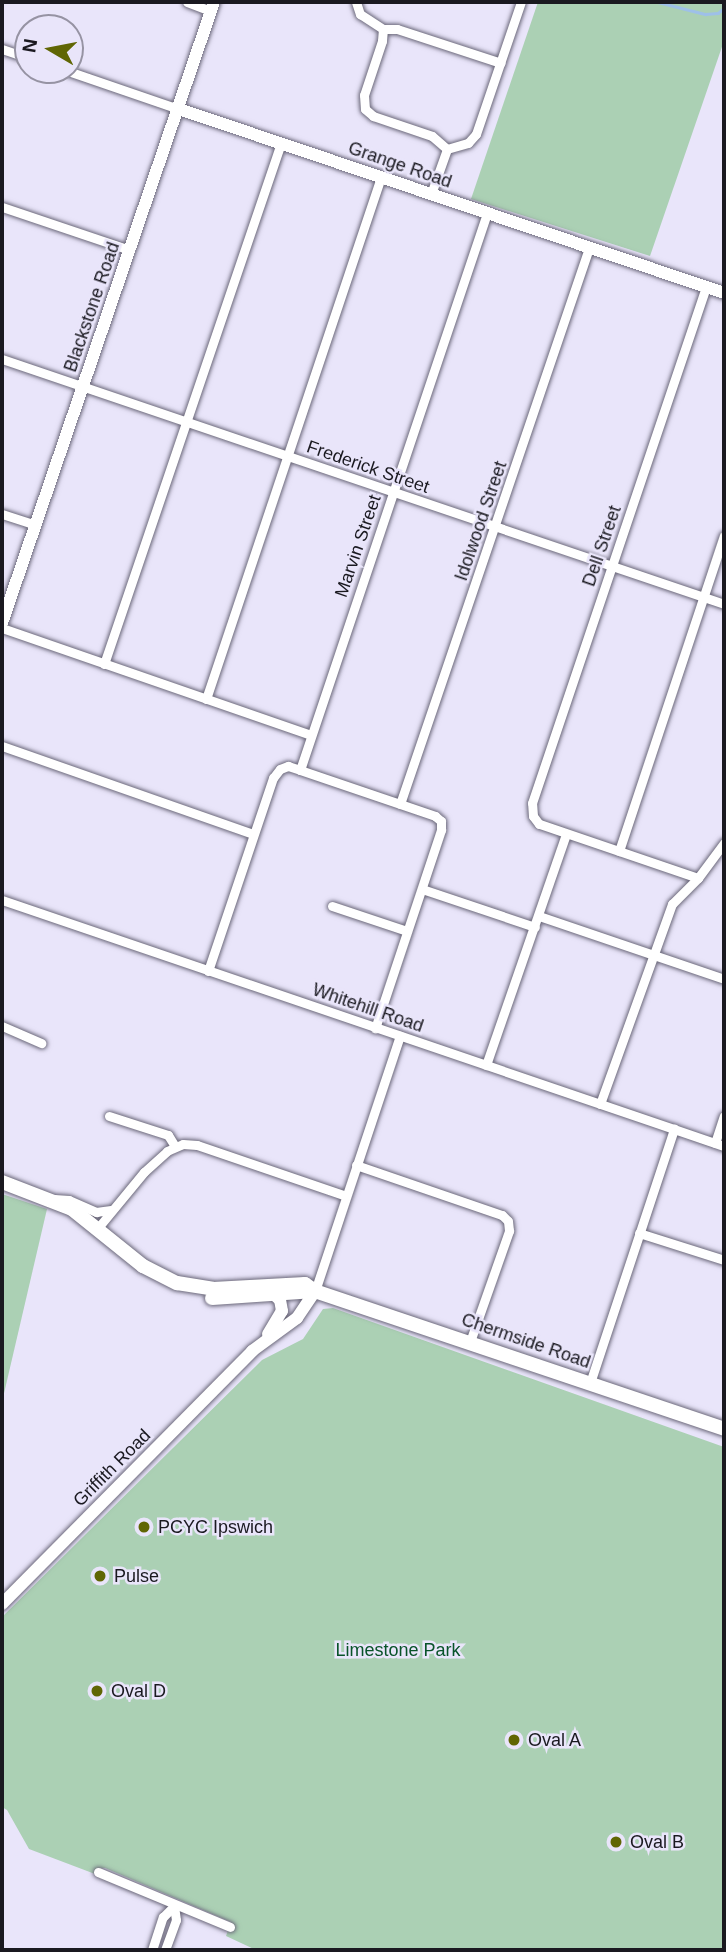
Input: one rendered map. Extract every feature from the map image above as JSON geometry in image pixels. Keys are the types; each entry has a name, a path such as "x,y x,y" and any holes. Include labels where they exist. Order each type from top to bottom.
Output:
{"main road":[{"name":"Blackstone Road","path":"2,623 212,6"},
{"name":"Grange Road","path":"176,108 724,293"},
{"name":"Chermside Road","path":"2,1182 77,1211 97,1228 133,1268 175,1292 216,1298 315,1291"},
{"name":"Chermside Road","path":"108,1240 150,1270 189,1286 222,1289 293,1283 307,1285 315,1291 724,1429"},
{"name":"Griffith Road","path":"2,1604 264,1340 296,1318 315,1291"},
{"name":"Griffith Road","path":"247,1357 301,1326 313,1308 315,1291"},
{"path":"264,1340 282,1311 280,1300 273,1294"}],"street":[{"path":"187,2 212,6"},
{"path":"356,2 360,14 383,29 397,29 501,63"},
{"path":"447,149 468,143 476,134 521,2"},
{"path":"383,29 382,41 364,96 365,109 373,116 432,136 447,149"},
{"name":"Grange Road","path":"84,77 176,108"},
{"path":"104,664 281,143"},
{"path":"431,194 447,149"},
{"path":"206,699 381,177"},
{"path":"2,207 130,250"},
{"name":"Marvin Street","path":"300,770 487,213"},
{"name":"Idolwood Street","path":"400,804 589,247"},
{"name":"Dell Street","path":"566,834 539,824 533,816 532,803 706,287"},
{"name":"Frederick Street","path":"2,359 724,604"},
{"path":"2,514 35,525"},
{"path":"619,851 724,536"},
{"path":"2,628 312,735"},
{"path":"2,746 253,834"},
{"path":"208,971 276,773 288,766 400,804 441,821 422,889 375,1028"},
{"path":"486,1065 566,834 698,878"},
{"path":"600,1104 672,904 698,878 724,843"},
{"path":"422,889 535,927"},
{"name":"Whitehill Road","path":"2,900 720,1144"},
{"path":"332,906 407,931"},
{"path":"539,916 724,979"},
{"path":"2,1026 41,1043"},
{"name":"Griffith Road","path":"315,1291 400,1036"},
{"path":"110,1116 168,1135 175,1146"},
{"path":"720,1144 724,1116"},
{"path":"590,1383 674,1129"},
{"path":"97,1228 144,1172 175,1146 197,1145 346,1196"},
{"path":"356,1165 502,1215 508,1221 509,1231 470,1342"},
{"path":"53,1200 69,1200 98,1212 114,1208"},
{"path":"639,1233 724,1260"},
{"path":"98,1872 174,1906 230,1927"},
{"path":"152,1950 163,1917 174,1906"},
{"path":"165,1950 176,1920 174,1906"}],"green space":[{"path":"538,2 724,2 724,41 650,256 471,199"},
{"path":"2,1194 47,1209 2,1402"},
{"name":"Limestone Park","path":"333,1308 724,1447 724,1950 256,1950 226,1936 231,1922 105,1868 97,1869 95,1874 29,1849 7,1810 2,1807 2,1617 262,1360 303,1339 323,1309"}],"waterway":[{"path":"658,2 705,14 718,13 724,8"}],"place":[{"name":"PCYC Ipswich","path":"144,1527"},
{"name":"Pulse","path":"100,1576"},
{"name":"Oval D","path":"97,1691"},
{"name":"Oval A","path":"514,1740"},
{"name":"Oval B","path":"616,1842"}]}
